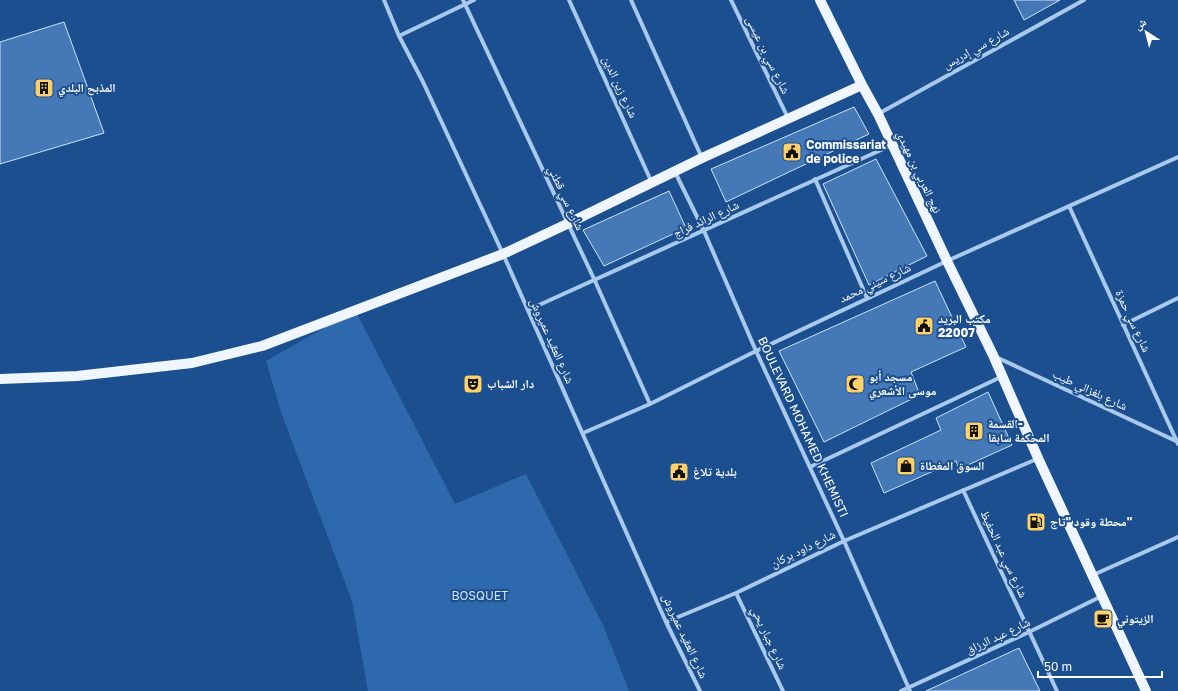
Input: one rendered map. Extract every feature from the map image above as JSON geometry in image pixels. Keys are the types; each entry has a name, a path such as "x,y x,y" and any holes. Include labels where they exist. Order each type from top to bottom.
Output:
{"main road":[{"name":"نهج العربي بن مهيدي","path":"820,0 878,114 946,261 993,356 1038,458 1146,691"},
{"path":"0,379 77,376 192,363 262,346 503,254 702,158 862,85"}],"street":[{"name":"شارع العقيد عميروش","path":"384,0 399,36 423,82 503,254 666,622 700,691"},
{"path":"399,36 464,2 474,0"},
{"name":"شارع زين الدين","path":"569,0 652,183"},
{"path":"631,0 702,158"},
{"name":"شارع سي بن عيسى","path":"731,0 788,118"},
{"name":"شارع سي إدريس","path":"878,114 1084,0"},
{"name":"شارع سي قطني","path":"464,2 595,281 650,404"},
{"name":"شارع الرائد فراج","path":"528,310 893,145"},
{"name":"شارع سيني محمد","path":"583,433 650,404 756,351 946,261 1178,157"},
{"name":"BOULEVARD MOHAMED KHEMISTI","path":"675,172 704,230 756,351 844,540 909,689"},
{"path":"815,179 867,298"},
{"name":"شارع سي حمزة","path":"1069,206 1178,442"},
{"path":"1123,324 1178,298"},
{"name":"شارع بلغزالي طيب","path":"993,356 1178,442"},
{"path":"810,468 1002,376"},
{"name":"شارع داود بركان","path":"666,622 736,593 844,540 1038,458"},
{"name":"شارع سي عبد الحفيظ","path":"963,490 1057,691"},
{"path":"1092,575 1178,537"},
{"name":"شارع جبار يحي","path":"736,593 783,691"},
{"name":"شارع عبد الرزاق","path":"901,691 909,689 1102,596"}],"green space":[{"name":"BOSQUET","path":"355,310 455,504 526,474 604,627 629,691 368,691 352,601 282,415 266,361"}],"building":[{"path":"1014,0 1060,0 1024,20"},
{"name":"المذبح البلدي","path":"64,22 104,133 0,164 0,42"},
{"name":"Commissariat de police","path":"854,107 869,134 726,202 711,169"},
{"path":"876,159 927,256 869,285 823,184"},
{"path":"669,191 686,228 604,266 583,230"},
{"name":"مسجد أبو موسى الأشعري","path":"935,281 966,347 911,372 920,395 824,442 779,351"},
{"path":"988,392 1012,445 959,469 956,461 884,493 871,463 941,430 936,418"},
{"path":"1019,648 1040,691 926,691"}],"place":[{"name":"المذبح البلدي","path":"44,88"},
{"name":"Commissariat de police","path":"792,152"},
{"name":"مكتب البريد 22007","path":"924,326"},
{"name":"دار الشباب","path":"473,384"},
{"name":"مسجد أبو موسى الأشعري","path":"855,384"},
{"name":"القسمة- المحكمة سابقا","path":"974,431"},
{"name":"السوق المغطاة","path":"906,466"},
{"name":"بلدية تلاغ","path":"679,472"},
{"name":"محطة وقود \"تاج\"","path":"1036,522"},
{"name":"الزيتوني","path":"1103,619"}]}
